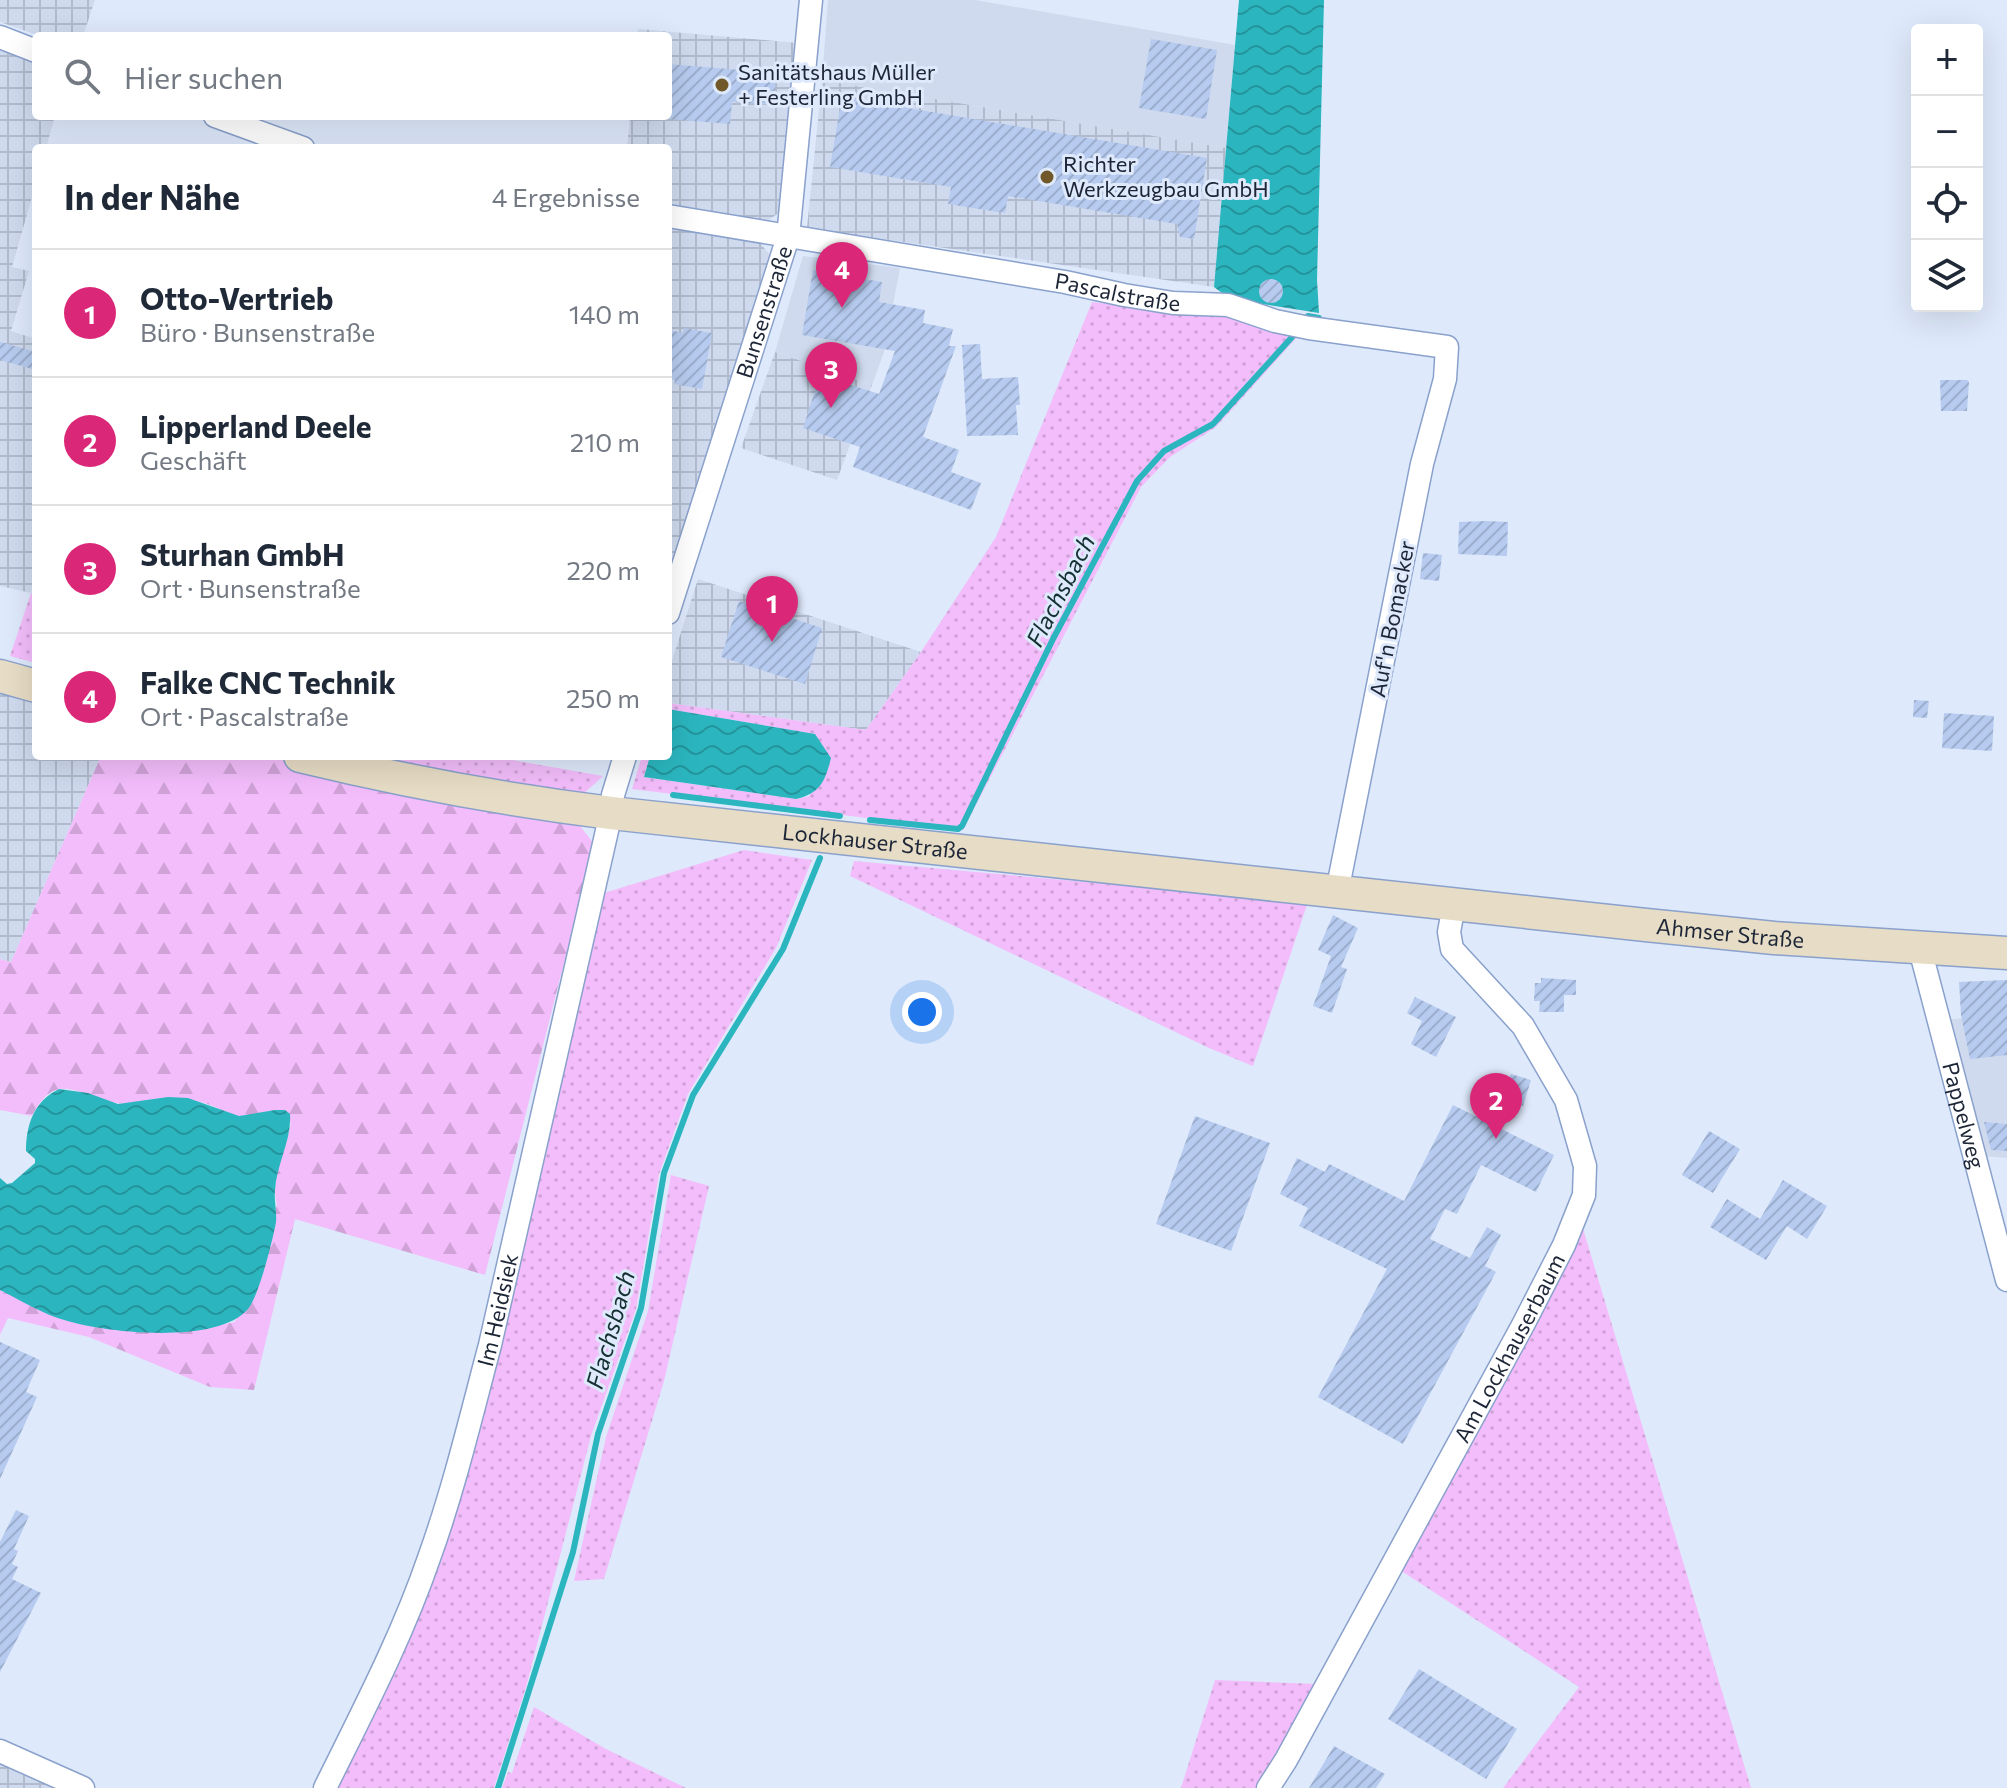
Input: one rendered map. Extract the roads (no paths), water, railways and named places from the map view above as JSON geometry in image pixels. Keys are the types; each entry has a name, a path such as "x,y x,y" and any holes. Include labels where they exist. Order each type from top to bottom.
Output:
{"street":[{"name":"Bunsenstraße","path":"672,600 788,237 811,0"},
{"path":"0,37 32,49"},
{"path":"226,120 292,144"},
{"name":"Pascalstraße","path":"672,217 1065,282 1148,299 1228,305 1275,321 1309,328 1447,347"},
{"name":"Auf'n Bomacker","path":"1337,892 1422,464 1445,379 1447,347"},
{"path":"0,676 32,685"},
{"name":"Lockhauser Straße","path":"317,760 426,785 535,804 1454,905"},
{"path":"611,813 624,760"},
{"name":"Im Heidsiek","path":"325,1788 387,1662 429,1558 464,1441 490,1345 611,813"},
{"name":"Ahmser Straße","path":"1454,905 1774,938 2007,953"},
{"name":"Am Lockhauserbaum","path":"1268,1788 1508,1353 1564,1245 1584,1195 1585,1166 1566,1100 1523,1026 1452,949 1449,932 1454,905"},
{"name":"Pappelweg","path":"1920,949 2007,1280"},
{"path":"0,1751 83,1788"}],"water":[{"path":"1239,0 1324,0 1317,280 1319,313 1230,299 1214,287"},
{"path":"672,710 815,734 831,758 824,779 816,789 796,799 644,777 649,760 672,760"},
{"path":"59,1089 88,1093 118,1104 168,1097 188,1098 239,1116 275,1110 285,1110 290,1114 289,1133 276,1181 276,1218 269,1254 248,1309 233,1321 211,1328 156,1333 126,1331 55,1317 0,1290 0,1178 7,1184 12,1183 35,1163 26,1151 30,1123 43,1100"}],"waterway":[{"name":"Flachsbach","path":"1306,319 1308,316 1319,318"},
{"name":"Flachsbach","path":"870,820 958,829 962,826 1053,639 1137,481 1164,451 1213,424 1293,336"},
{"path":"673,795 840,816"},
{"name":"Flachsbach","path":"498,1788 573,1552 598,1434 641,1308 664,1173 693,1095 783,949 820,858"}],"place":[{"name":"Sanitätshaus Müller + Festerling GmbH","path":"722,85"},
{"name":"Richter Werkzeugbau GmbH","path":"1047,177"},
{"name":"Falke CNC Technik","path":"842,308"},
{"name":"Sturhan GmbH","path":"831,408"},
{"name":"Otto-Vertrieb","path":"772,642"},
{"name":"Lipperland Deele","path":"1496,1139"}]}
